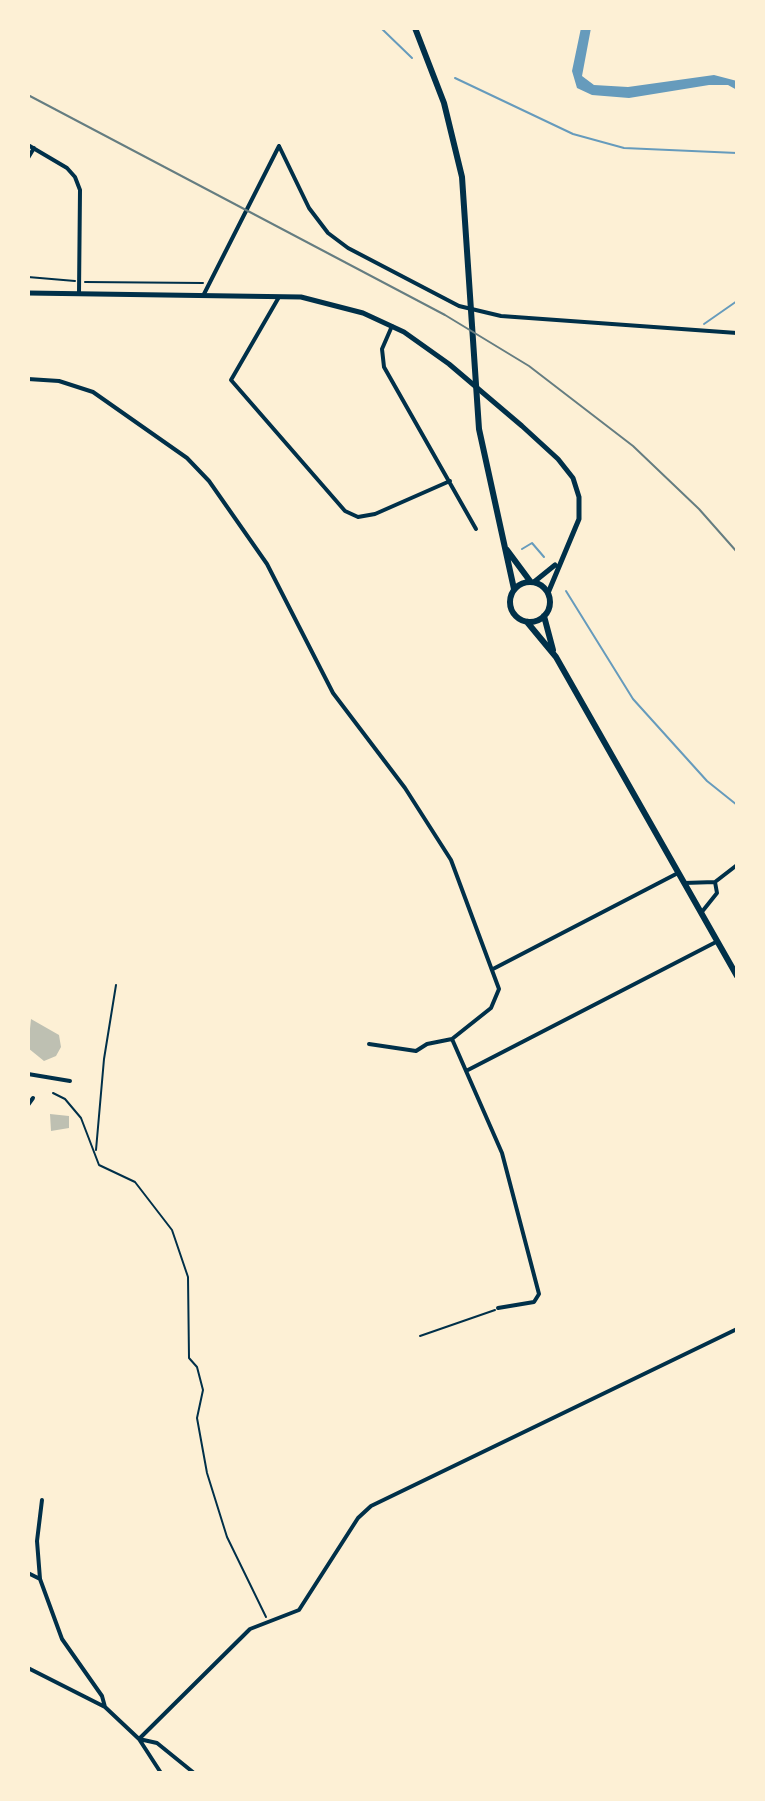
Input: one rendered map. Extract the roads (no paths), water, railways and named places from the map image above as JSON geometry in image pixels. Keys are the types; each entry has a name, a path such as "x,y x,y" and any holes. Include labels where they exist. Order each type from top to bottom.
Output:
{"main road":[{"path":"415,28 441,92 456,150 468,224 479,429 514,589 511,609 517,618 527,622 556,657 737,976"},
{"path":"28,293 280,295 324,301 392,326 449,364 568,470 578,490 580,514 574,537 559,562 548,593 549,607 544,616 527,622"},
{"path":"507,550 532,582 548,593"},
{"path":"514,589 532,582 559,562"},
{"path":"544,616 556,657"}],"street":[{"path":"28,145 67,168 80,190 79,293"},
{"path":"204,294 279,146 309,208 328,233 348,248 459,306 510,317 737,333"},
{"path":"28,158 34,148"},
{"path":"280,295 232,372 231,380 345,511 358,517 375,514 450,481"},
{"path":"392,326 382,349 383,364 476,529"},
{"path":"28,379 59,381 93,392 187,458 233,512 267,564 333,693 405,788 446,851 463,886 483,955 493,969 499,989 491,1008 452,1039 427,1044 416,1051 369,1044"},
{"path":"684,883 715,882 737,865"},
{"path":"493,969 678,873"},
{"path":"701,913 717,893 715,882"},
{"path":"466,1071 717,941"},
{"path":"452,1039 502,1153 539,1294 534,1302 498,1308"},
{"path":"29,1074 70,1081"},
{"path":"28,1105 33,1098"},
{"path":"139,1739 250,1629 299,1610 358,1518 371,1506 737,1329"},
{"path":"42,1500 37,1541 40,1579 62,1639 102,1696 105,1707"},
{"path":"28,1573 40,1579"},
{"path":"28,1668 105,1707 139,1739 161,1773"},
{"path":"139,1739 157,1743 194,1773"}],"water":[{"path":"581,28 591,28 582,76 594,85 628,87 714,75 737,81 737,90 728,85 709,85 629,98 592,95 577,88 572,71"}],"waterway":[{"path":"381,28 412,58"},
{"path":"455,78 573,134 624,148 737,153"},
{"path":"704,324 737,301"},
{"path":"522,549 532,543 544,557"},
{"path":"566,591 633,699 707,781 737,805"}],"railway":[{"path":"28,95 445,315 529,366 633,446 699,509 737,552"}]}
